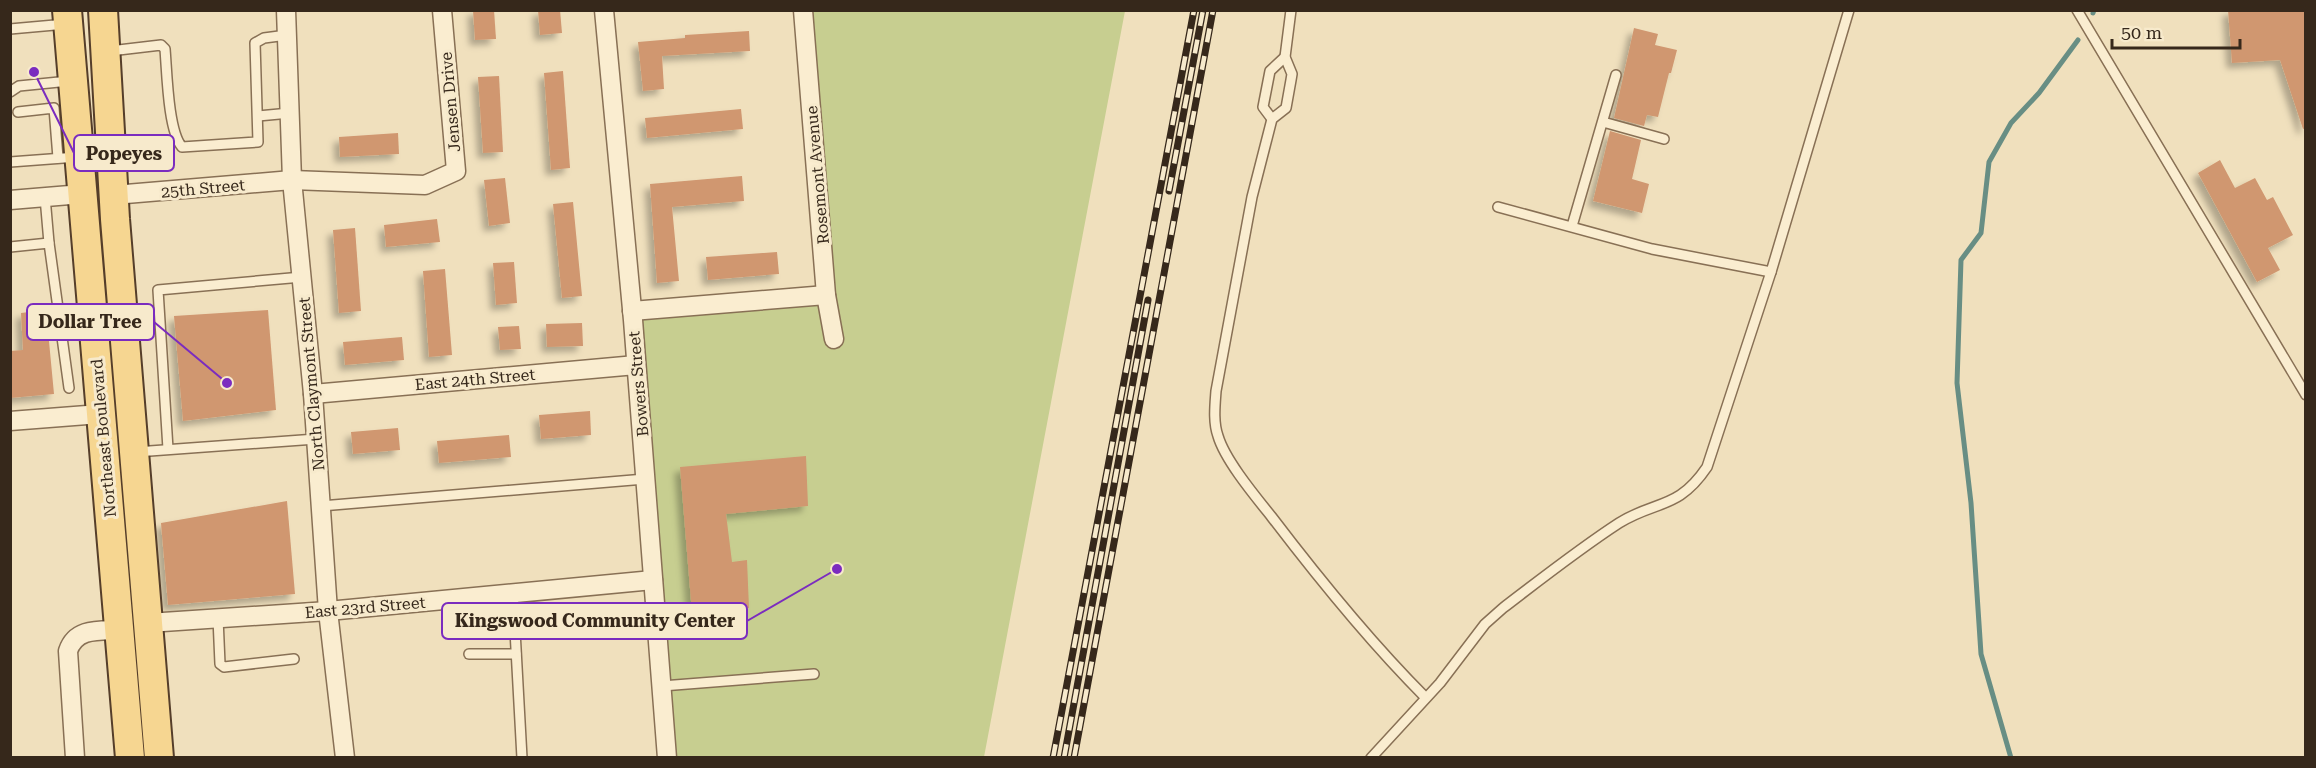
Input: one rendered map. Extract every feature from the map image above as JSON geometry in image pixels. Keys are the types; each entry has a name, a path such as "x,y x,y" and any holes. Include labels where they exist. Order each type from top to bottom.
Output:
{"main road":[{"name":"Northeast Boulevard","path":"103,10 114,195 159,758"},
{"name":"Northeast Boulevard","path":"68,17 73,81 68,157 82,194 130,758"},
{"path":"104,454 119,502 128,602 132,612 148,622"}],"street":[{"name":"North Claymont Street","path":"286,10 292,180 313,394 328,611 345,758"},
{"name":"Jensen Drive","path":"292,180 425,185 456,171 442,10"},
{"name":"Bowers Street","path":"604,10 632,311 667,758"},
{"name":"Rosemont Avenue","path":"803,10 826,295 834,339"},
{"name":"25th Street","path":"114,195 292,180"},
{"path":"10,200 82,194"},
{"path":"632,311 826,295"},
{"name":"East 24th Street","path":"313,394 636,364"},
{"path":"10,421 100,414"},
{"name":"East 23rd Street","path":"148,622 328,611 653,580"},
{"path":"75,758 68,651 70,643 86,632 120,630"}],"lane":[{"path":"1291,10 1285,57 1292,74 1291,80 1286,108 1272,119 1252,197 1222,353 1215,407 1218,437 1244,479 1303,558 1350,615 1425,697"},
{"path":"1371,758 1467,650 1485,624 1503,608 1622,521 1674,501 1699,480 1707,467 1727,413 1849,10"},
{"path":"2077,10 2306,395"},
{"path":"10,29 68,17"},
{"path":"105,51 162,45 165,49 173,123 177,141 182,147 258,142 255,43 264,38 287,35"},
{"path":"1272,119 1263,107 1270,70 1285,57"},
{"path":"1572,226 1616,75"},
{"path":"10,92 19,86 73,81"},
{"path":"10,162 68,157 54,108 18,112"},
{"path":"258,116 290,113"},
{"path":"1603,122 1664,139"},
{"path":"45,197 69,388"},
{"path":"1498,207 1652,249 1771,272"},
{"path":"10,247 49,243"},
{"path":"168,449 158,290 302,277"},
{"path":"62,330 93,324"},
{"path":"134,452 316,439"},
{"path":"321,507 645,478"},
{"path":"513,594 522,758"},
{"path":"218,618 220,664 224,667 294,659"},
{"path":"469,654 516,654"},
{"path":"662,687 814,674"}],"green space":[{"path":"803,11 1125,11 984,757 671,757 633,320 827,300"}],"building":[{"path":"473,10 494,10 496,39 475,40"},
{"path":"538,10 560,10 562,33 540,35"},
{"path":"2228,10 2306,10 2306,128 2303,129 2280,60 2232,63"},
{"path":"1634,28 1658,34 1655,45 1677,50 1658,117 1647,115 1644,126 1614,118"},
{"path":"749,31 750,51 662,56 664,89 643,91 638,42 685,38 685,35"},
{"path":"563,71 570,168 551,170 544,73"},
{"path":"499,76 503,152 483,153 478,77"},
{"path":"741,109 743,129 647,138 645,118"},
{"path":"1610,131 1641,140 1632,179 1649,184 1642,213 1593,201"},
{"path":"398,133 399,154 340,157 339,137"},
{"path":"2220,160 2235,188 2255,178 2267,200 2273,197 2293,235 2268,248 2280,270 2257,282 2198,173"},
{"path":"742,176 744,201 672,207 679,281 657,283 650,184"},
{"path":"505,178 510,223 489,226 484,180"},
{"path":"573,202 582,296 562,298 553,204"},
{"path":"437,219 440,242 386,247 384,225"},
{"path":"355,228 361,311 339,313 333,230"},
{"path":"777,252 779,274 708,280 706,257"},
{"path":"514,262 517,303 496,305 493,263"},
{"path":"445,269 452,355 429,357 423,271"},
{"path":"46,310 54,394 10,398 10,351 23,350 21,313"},
{"path":"268,310 276,410 183,421 174,316"},
{"path":"582,323 583,346 547,347 546,324"},
{"path":"519,326 521,349 500,350 498,327"},
{"path":"402,337 404,360 345,365 343,342"},
{"path":"590,411 591,435 541,439 539,415"},
{"path":"398,428 400,450 353,454 351,432"},
{"path":"509,435 511,457 439,463 437,441"},
{"path":"806,456 808,506 726,514 732,562 747,560 749,608 692,613 680,467"},
{"path":"287,501 295,594 168,605 161,523"}],"waterway":[{"path":"2011,758 1981,654 1971,503 1957,383 1961,260 1981,233 1989,162 2011,123 2039,93 2078,40"}],"railway":[{"path":"1053,758 1194,10"},
{"path":"1169,191 1203,10"},
{"path":"1074,758 1213,10"},
{"path":"1064,758 1148,300"}],"place":[{"name":"Popeyes","path":"34,72"},
{"name":"Dollar Tree","path":"227,383"},
{"name":"Kingswood Community Center","path":"837,569"}]}
